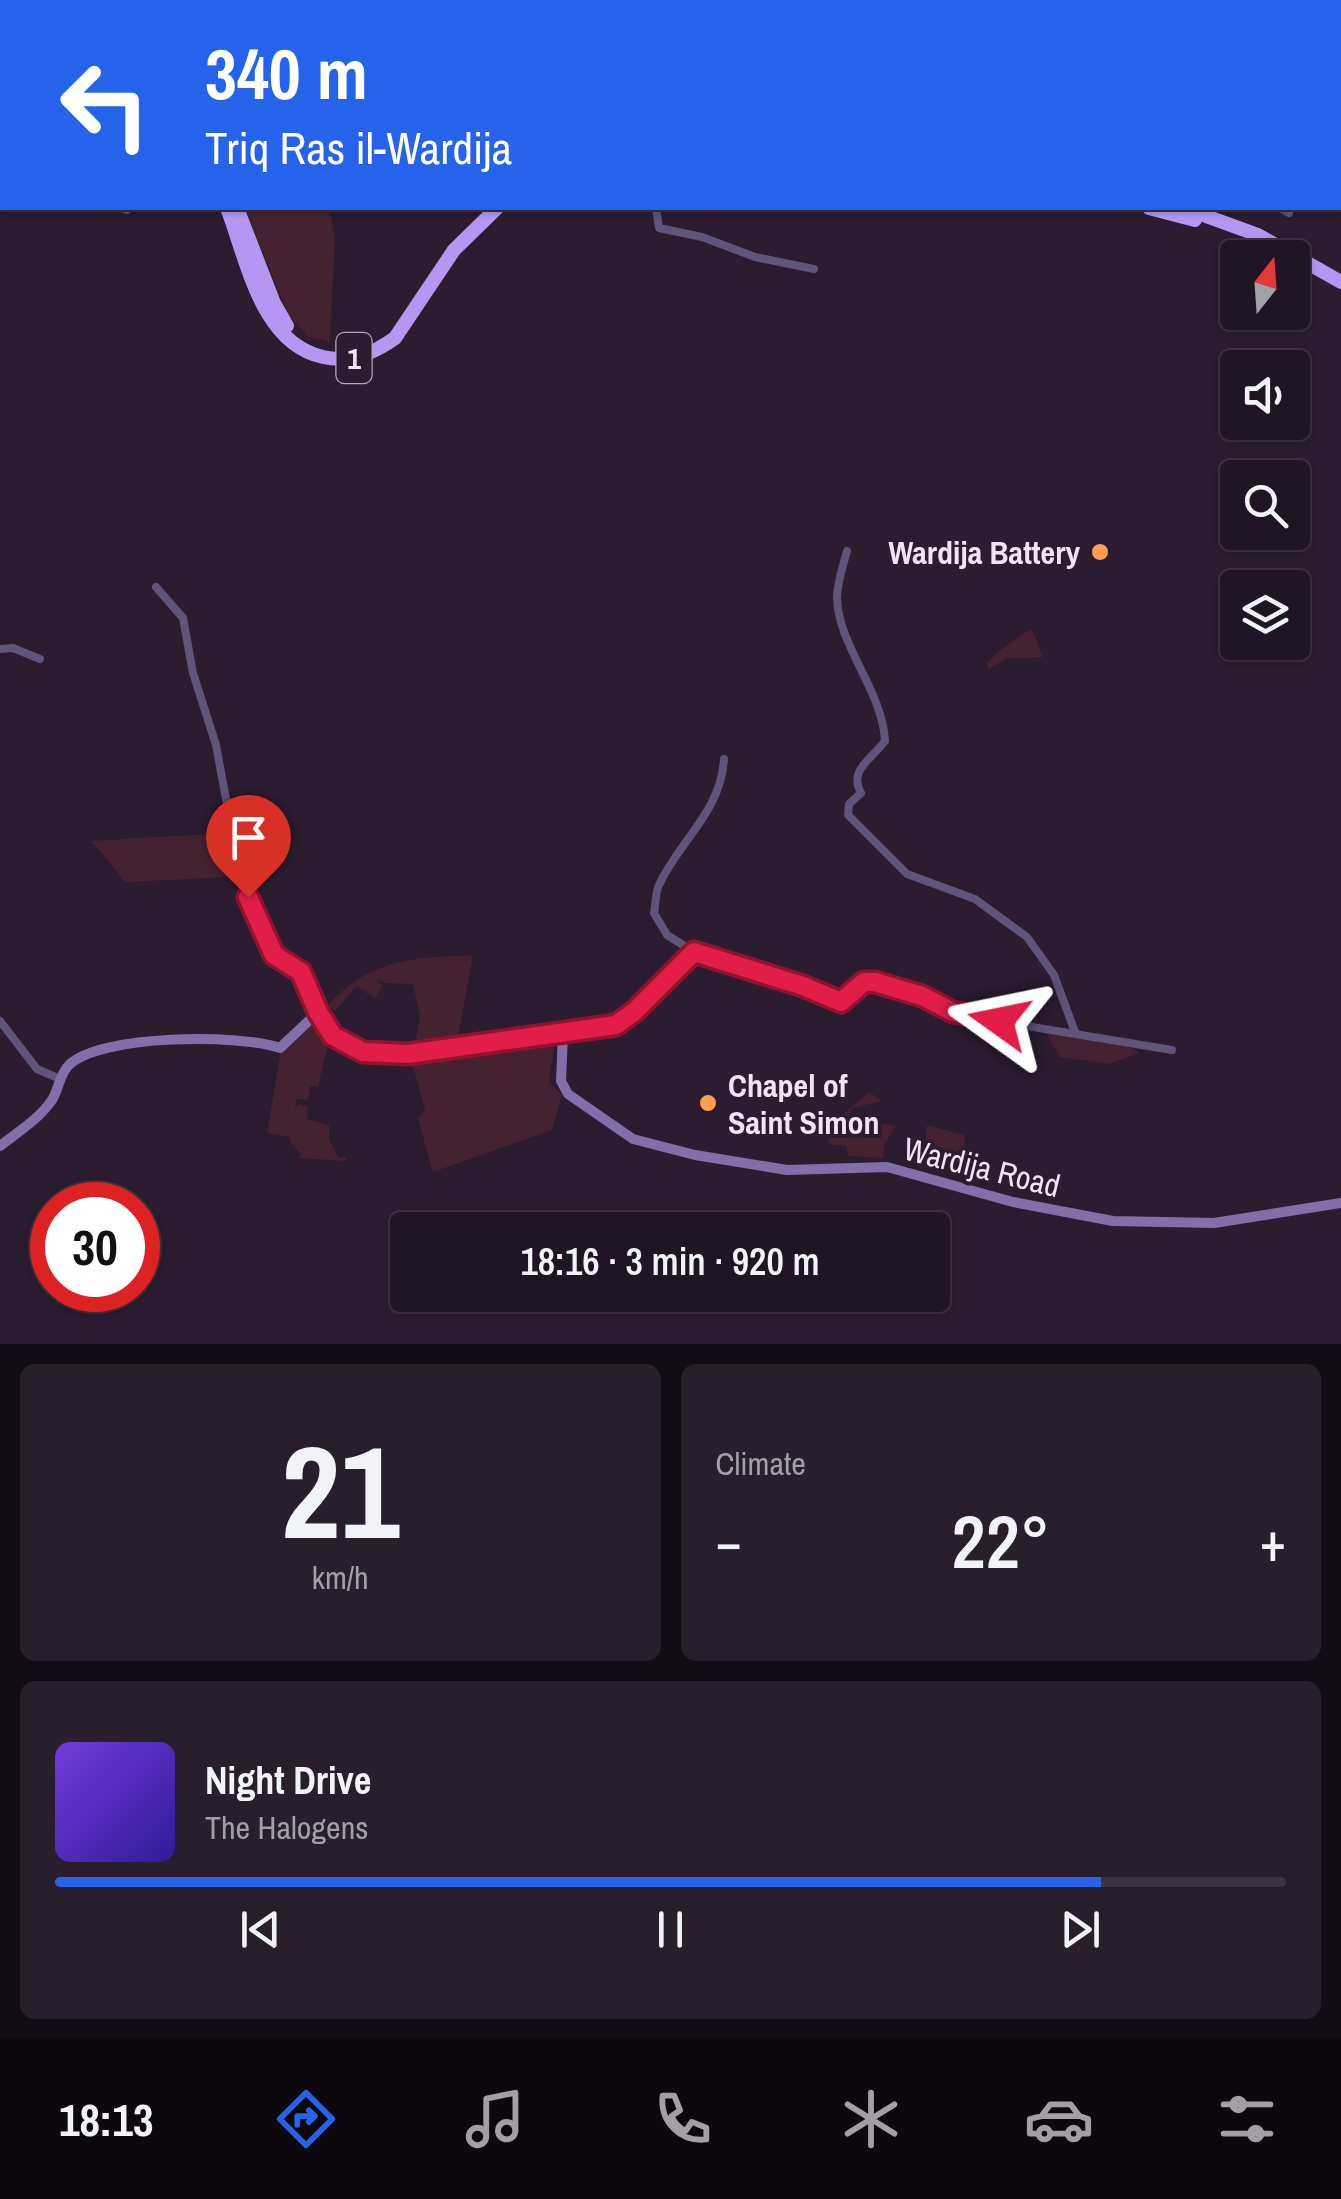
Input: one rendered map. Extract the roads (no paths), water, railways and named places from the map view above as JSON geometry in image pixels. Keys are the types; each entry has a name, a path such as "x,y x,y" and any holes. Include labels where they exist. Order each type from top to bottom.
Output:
{"highway":[{"name":"1","path":"230,210 288,328 318,348 342,351 377,342 389,333 450,242 480,210"},
{"name":"1","path":"230,210 263,304 282,334 314,355 342,360 382,348 395,338 454,250 494,210"},
{"path":"1156,210 1249,240"},
{"path":"1190,210 1258,234 1341,282"},
{"path":"1310,274 1341,292"}],"street":[{"path":"656,210 658,228 702,238 754,257 814,269"},
{"path":"1283,210 1290,214"},
{"path":"846,551 838,586 839,611 871,690 885,741 856,774 854,782 860,793 849,804 848,814 907,874 975,899 1027,937 1054,975 1075,1032"},
{"path":"156,587 184,618 193,674 216,746 240,880 274,955 301,972 318,1012 333,1036 343,1043 385,1056 616,1025 694,952"},
{"path":"0,649 13,648 40,659"},
{"path":"724,759 722,780 713,804 659,884 654,913 667,935 694,952 803,986 834,1001 841,1002 864,982 875,982 972,1017 1172,1050"},
{"path":"0,1146 43,1110 71,1063 81,1058 140,1042 260,1041 280,1048 318,1012"},
{"path":"0,1021 37,1069 60,1079"},
{"name":"Wardija Road","path":"563,1035 561,1081 568,1094 633,1138 696,1155 787,1170 886,1168 1012,1202 1113,1221 1214,1222 1341,1203"}],"place":[{"name":"Wardija Battery","path":"1100,552"},
{"name":"Chapel of Saint Simon","path":"708,1103"}]}
